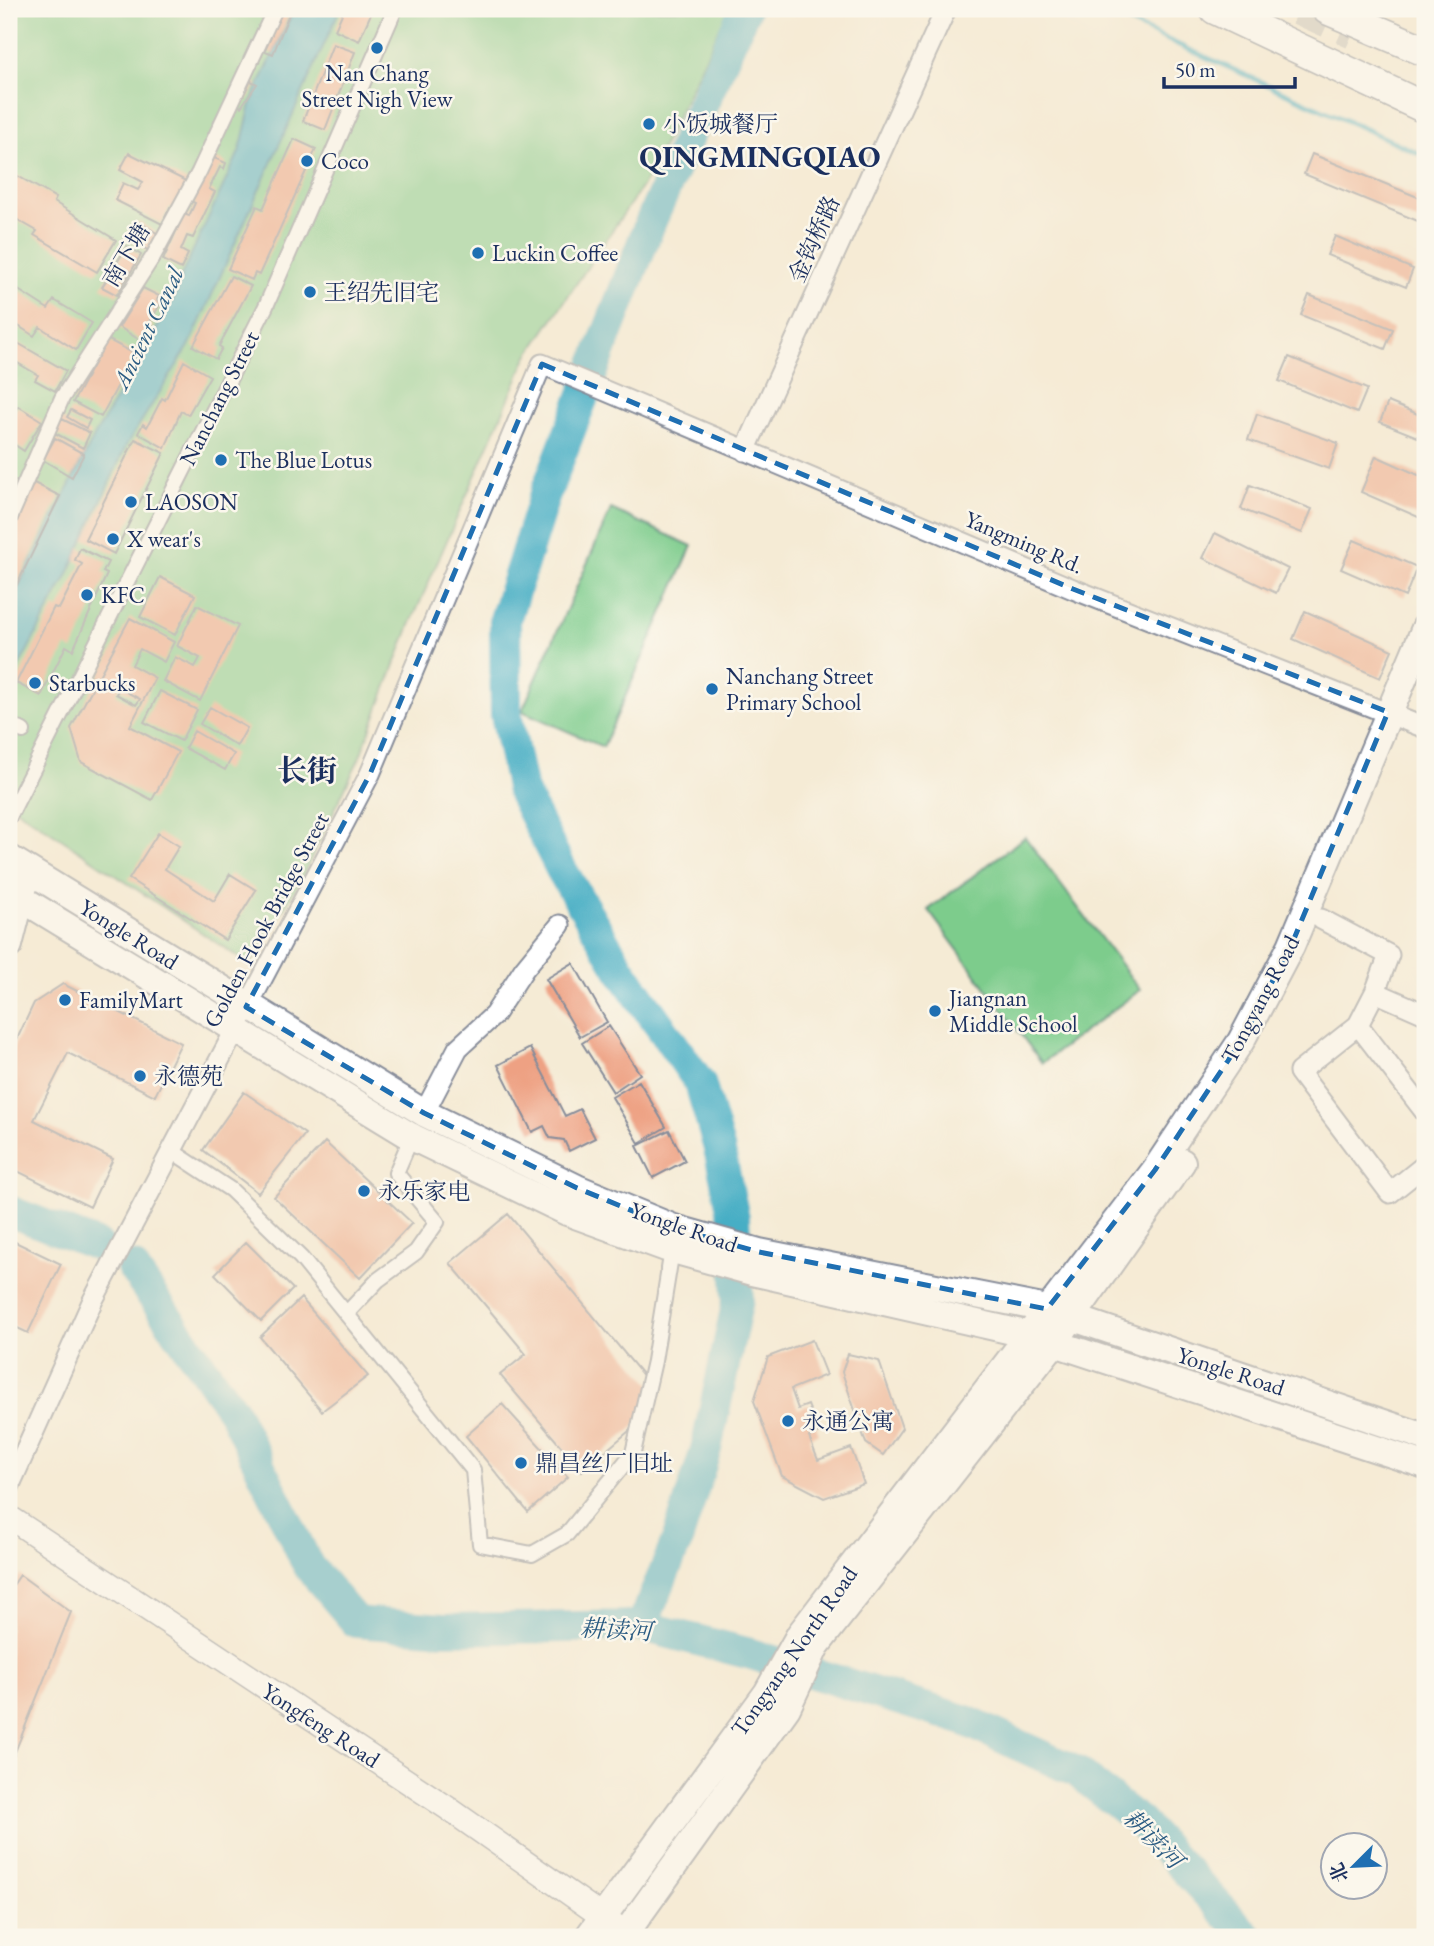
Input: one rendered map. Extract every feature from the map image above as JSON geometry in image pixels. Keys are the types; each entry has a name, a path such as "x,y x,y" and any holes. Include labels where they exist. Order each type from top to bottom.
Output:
{"main road":[{"path":"1214,9 1425,108"},
{"path":"1327,9 1425,51"},
{"name":"Tongyang Road","path":"1042,1339 1241,1041 1406,719 1425,628"},
{"name":"Tongyang Road","path":"1059,1314 1170,1181 1257,1050 1321,919 1425,671"},
{"path":"9,945 18,864"},
{"name":"Yongle Road","path":"18,864 412,1137 567,1212 688,1247 1042,1339 1299,1421 1425,1465"},
{"name":"Yongle Road","path":"13,895 424,1113 577,1188 674,1228 688,1247"},
{"name":"Yongle Road","path":"746,1260 1059,1314 1425,1437"},
{"name":"Tongyang North Road","path":"627,1936 777,1700 808,1640 1042,1339"},
{"name":"Tongyang North Road","path":"596,1927 777,1700"}],"street":[{"name":"南下塘","path":"9,520 62,398 154,255 199,172 275,9"},
{"name":"Nanchang Street","path":"9,817 265,306 395,9"},
{"name":"金钩桥路","path":"745,451 946,9"},
{"name":"Golden Hook Bridge Street","path":"9,1487 92,1302 370,774 542,364 561,371"},
{"name":"Yangming Rd.","path":"561,371 1073,589 1406,719"},
{"path":"9,724 23,731"},
{"path":"1321,919 1389,955 1375,992 1357,1025 1299,1072 1390,1193 1425,1165"},
{"path":"346,1314 378,1280 416,1252 437,1222 396,1174 458,1048 494,1015 524,969 560,925"},
{"path":"1375,992 1425,1014"},
{"path":"1357,1025 1425,1112"},
{"path":"172,1152 231,1190 301,1258 473,1470 480,1545 532,1554 566,1534 633,1453 654,1361 688,1247"},
{"name":"Yongfeng Road","path":"9,1517 449,1809 596,1927 627,1936"}],"highlighted area":[{"path":"542,364 1073,589 1388,712 1291,946 1241,1041 1155,1170 1047,1309 759,1252 674,1228 577,1188 424,1113 246,1007 370,774"}],"green space":[{"path":"9,9 729,9 647,179 527,357 411,623 359,759 300,882 250,965 9,804"},
{"path":"611,509 692,546 603,747 522,711"},
{"path":"1025,837 1140,990 1042,1063 928,910"}],"water":[{"path":"294,9 340,9 189,346 127,444 67,576 9,685 9,604 95,435 176,295 182,274 240,150 252,100"}],"building":[{"path":"277,9 291,9 273,54 260,49"},
{"path":"344,9 373,9 359,41 335,30"},
{"path":"333,44 355,52 325,130 303,121"},
{"path":"245,78 257,84 241,107 235,104"},
{"path":"294,139 316,149 259,275 255,273 252,280 228,269 257,206 263,209"},
{"path":"129,153 188,182 175,209 170,207 162,224 115,200 123,183 138,190 143,182 120,170"},
{"path":"1312,154 1425,200 1425,224 1304,174"},
{"path":"212,157 226,163 224,169 220,167 209,189 215,192 193,238 187,236 181,250 188,254 181,269 163,260 184,214 189,216 195,203 188,200"},
{"path":"9,171 56,198 54,202 116,240 97,272 34,235 37,231 9,215"},
{"path":"139,222 160,235 151,252 129,239"},
{"path":"1335,236 1413,269 1406,287 1327,255"},
{"path":"127,246 141,255 117,295 102,287"},
{"path":"231,276 251,286 219,346 222,348 216,359 193,346"},
{"path":"9,284 48,309 54,300 92,323 76,350 40,327 34,336 9,320"},
{"path":"143,288 159,296 157,300 161,303 149,323 153,326 143,342 119,327"},
{"path":"1309,295 1393,329 1385,349 1301,315"},
{"path":"9,338 66,371 55,391 35,380 38,375 9,358"},
{"path":"107,339 135,354 101,417 73,402"},
{"path":"1289,357 1367,389 1357,413 1279,381"},
{"path":"184,361 210,376 188,415 181,411 165,448 138,433 143,424 147,427 162,398 165,400"},
{"path":"1388,402 1425,417 1425,440 1380,422"},
{"path":"18,406 42,421 24,451 9,441 9,410 13,413"},
{"path":"71,410 90,420 86,428 67,417"},
{"path":"1257,414 1338,443 1329,469 1248,440"},
{"path":"60,418 90,433 83,448 53,432"},
{"path":"55,438 84,454 72,477 43,460"},
{"path":"135,439 164,453 114,554 85,539"},
{"path":"1376,456 1425,478 1425,520 1361,492"},
{"path":"9,477 20,483 9,505"},
{"path":"32,482 60,496 9,601 9,539 15,526 11,525"},
{"path":"1250,485 1312,509 1302,533 1241,509"},
{"path":"1215,533 1288,569 1276,593 1203,558"},
{"path":"1354,540 1417,567 1405,597 1341,569"},
{"path":"80,548 108,562 103,572 107,574 73,650 66,646 41,696 16,683 54,607 59,609 82,564 75,560"},
{"path":"160,577 195,595 175,635 140,617"},
{"path":"197,605 238,626 200,701 163,681 175,657 195,667 200,658 177,646"},
{"path":"1305,611 1392,650 1380,678 1293,639"},
{"path":"130,618 174,642 164,662 140,649 132,665 155,678 130,726 178,752 152,800 81,762 71,728","holes":["119,688 140,699 136,705 116,694"]},
{"path":"160,691 197,710 181,741 144,722"},
{"path":"210,707 247,728 237,746 200,724"},
{"path":"194,731 234,754 225,770 185,748"},
{"path":"158,833 179,846 165,869 214,901 230,874 256,890 225,940 129,879"},
{"path":"573,963 607,1022 580,1037 546,979"},
{"name":"永德苑","path":"63,984 181,1043 155,1096 68,1053 34,1120 113,1159 90,1207 9,1167 9,1056 34,1003"},
{"path":"609,1026 640,1074 613,1092 582,1043"},
{"path":"530,1048 565,1116 580,1109 595,1138 569,1151 564,1140 550,1138 544,1126 532,1132 498,1065"},
{"path":"639,1081 666,1127 639,1143 612,1097"},
{"path":"244,1092 305,1134 258,1193 203,1150"},
{"path":"669,1130 685,1161 653,1178 637,1146"},
{"path":"325,1142 412,1223 360,1278 274,1197"},
{"path":"508,1214 652,1386 642,1420 582,1471 500,1375 526,1354 450,1263"},
{"path":"9,1239 61,1264 28,1333 9,1324"},
{"path":"246,1242 293,1289 261,1321 215,1274"},
{"path":"301,1298 368,1376 322,1411 260,1337"},
{"name":"永通公寓","path":"812,1340 826,1375 791,1389 798,1409 808,1405 819,1433 809,1437 818,1460 851,1448 864,1484 824,1498 782,1476 754,1401 768,1357"},
{"path":"848,1354 879,1361 902,1428 883,1455 866,1443 842,1372"},
{"path":"502,1404 568,1477 528,1512 466,1436"},
{"path":"20,1575 71,1612 9,1767 9,1591"}],"waterway":[{"path":"642,1626 677,1541 706,1449 738,1300 734,1218 719,1148 700,1083 620,969 561,869 522,791 506,714 505,620 543,500 651,221 745,9"},
{"path":"1099,9 1425,156"},
{"path":"9,1211 99,1246"},
{"name":"耕读河","path":"132,1267 233,1411 309,1567 356,1622 443,1629 642,1626 751,1654 964,1720 1077,1772 1139,1821 1248,1937"}],"tunnel":[{"path":"1299,9 1353,33"}],"place":[{"name":"Nan Chang Street Nigh View","path":"377,48"},
{"name":"小饭城餐厅","path":"649,124"},
{"name":"Coco","path":"307,161"},
{"name":"Luckin Coffee","path":"478,253"},
{"name":"王绍先旧宅","path":"310,292"},
{"name":"The Blue Lotus","path":"221,460"},
{"name":"LAOSON","path":"131,502"},
{"name":"X wear's","path":"113,539"},
{"name":"KFC","path":"87,595"},
{"name":"Starbucks","path":"35,683"},
{"name":"Nanchang Street Primary School","path":"712,689"},
{"name":"FamilyMart","path":"65,1000"},
{"name":"Jiangnan Middle School","path":"935,1011"},
{"name":"永德苑","path":"140,1076"},
{"name":"永乐家电","path":"364,1191"},
{"name":"永通公寓","path":"788,1421"},
{"name":"鼎昌丝厂旧址","path":"521,1463"}],"district":[{"name":"QINGMINGQIAO","path":"760,157"},
{"name":"长街","path":"307,771"}],"water label":[{"name":"Ancient Canal","path":"148,328"}]}
